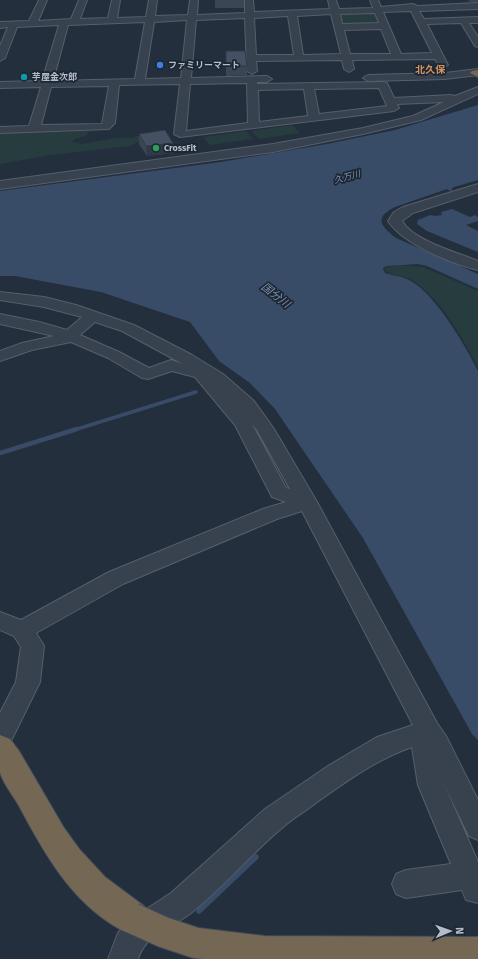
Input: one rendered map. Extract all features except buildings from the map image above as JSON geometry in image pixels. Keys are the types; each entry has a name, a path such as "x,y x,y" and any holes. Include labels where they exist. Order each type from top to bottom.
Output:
{"highway":[{"path":"0,748 62,851 82,876 105,900 132,918 164,933 196,943 263,951 478,952"}],"street":[{"path":"32,24 43,0"},
{"path":"75,22 83,0"},
{"path":"112,21 116,0"},
{"path":"139,83 154,0"},
{"path":"194,0 180,134 394,108 382,85 308,85 252,81"},
{"path":"249,0 254,125"},
{"path":"332,0 346,57 346,74 447,72 478,73"},
{"path":"352,0 356,9"},
{"path":"0,25 193,17 297,10 356,9 375,4 413,7 462,3 478,6"},
{"path":"375,4 397,56"},
{"path":"413,7 447,72"},
{"path":"297,10 299,58"},
{"path":"463,20 478,44"},
{"path":"421,22 478,20"},
{"path":"34,129 64,23"},
{"path":"0,58 13,25"},
{"path":"338,27 384,26"},
{"path":"252,58 438,56"},
{"path":"0,85 185,82 200,84 252,81 438,80 478,73"},
{"path":"252,81 275,75"},
{"path":"0,130 97,128 108,125 114,83"},
{"path":"308,85 314,118"},
{"path":"417,118 478,90"},
{"path":"391,101 460,97"},
{"path":"0,185 273,148 363,131 433,115 478,97"},
{"path":"478,188 403,212 396,217 396,226 404,233 478,266"},
{"path":"453,196 448,200 410,217 407,222 417,232 478,258"},
{"path":"0,296 44,302 93,315 128,328 158,342 205,374 227,386 248,405 265,429 307,502 428,731 437,744 478,827"},
{"path":"0,356 28,346 66,339 93,315"},
{"path":"0,319 35,326 70,336 120,357 148,374 171,365 205,374"},
{"path":"22,630 116,578 270,514 307,502"},
{"path":"0,621 22,630 33,646 28,682 0,736"},
{"path":"406,884 473,882 430,785 424,746 428,731"},
{"path":"123,959 128,943 136,932 146,923 158,918 181,902 274,818 337,774 386,745 428,731"}],"green space":[{"path":"375,11 381,25 341,25 337,12"},
{"path":"293,125 300,133 259,139 251,131"},
{"path":"55,130 59,132 89,131 86,136 75,139 72,142 82,144 116,138 131,138 140,135 140,141 130,146 51,155 0,164 0,131"},
{"path":"246,131 253,139 210,145 203,137"},
{"path":"399,265 423,267 478,291 478,368 458,332 442,308 423,288 412,280 394,275 384,269 386,267"}],"water":[{"path":"478,105 478,180 454,187 451,189 453,190 450,191 447,189 395,207 384,215 382,222 386,230 396,238 478,274 478,289 427,266 418,264 387,266 383,269 385,273 409,280 429,296 457,334 478,371 478,740 472,734 363,538 275,409 250,383 219,361 190,322 101,292 15,276 0,276 0,191 221,162 327,144 395,130"},
{"path":"452,209 470,217 475,215 478,217 478,221 466,225 478,231 478,252 427,231 417,224 418,220 430,215 442,215 441,212"}],"waterway":[{"path":"74,430 196,392"},
{"path":"0,453 77,429"},
{"path":"199,911 256,857"}],"place":[{"name":"ファミリーマート","path":"160,65"},
{"name":"芋屋金次郎","path":"24,77"},
{"name":"CrossFit","path":"156,148"}],"district":[{"name":"北久保","path":"430,69"}],"water label":[{"name":"久万川","path":"347,177"},
{"name":"国分川","path":"276,295"}]}
